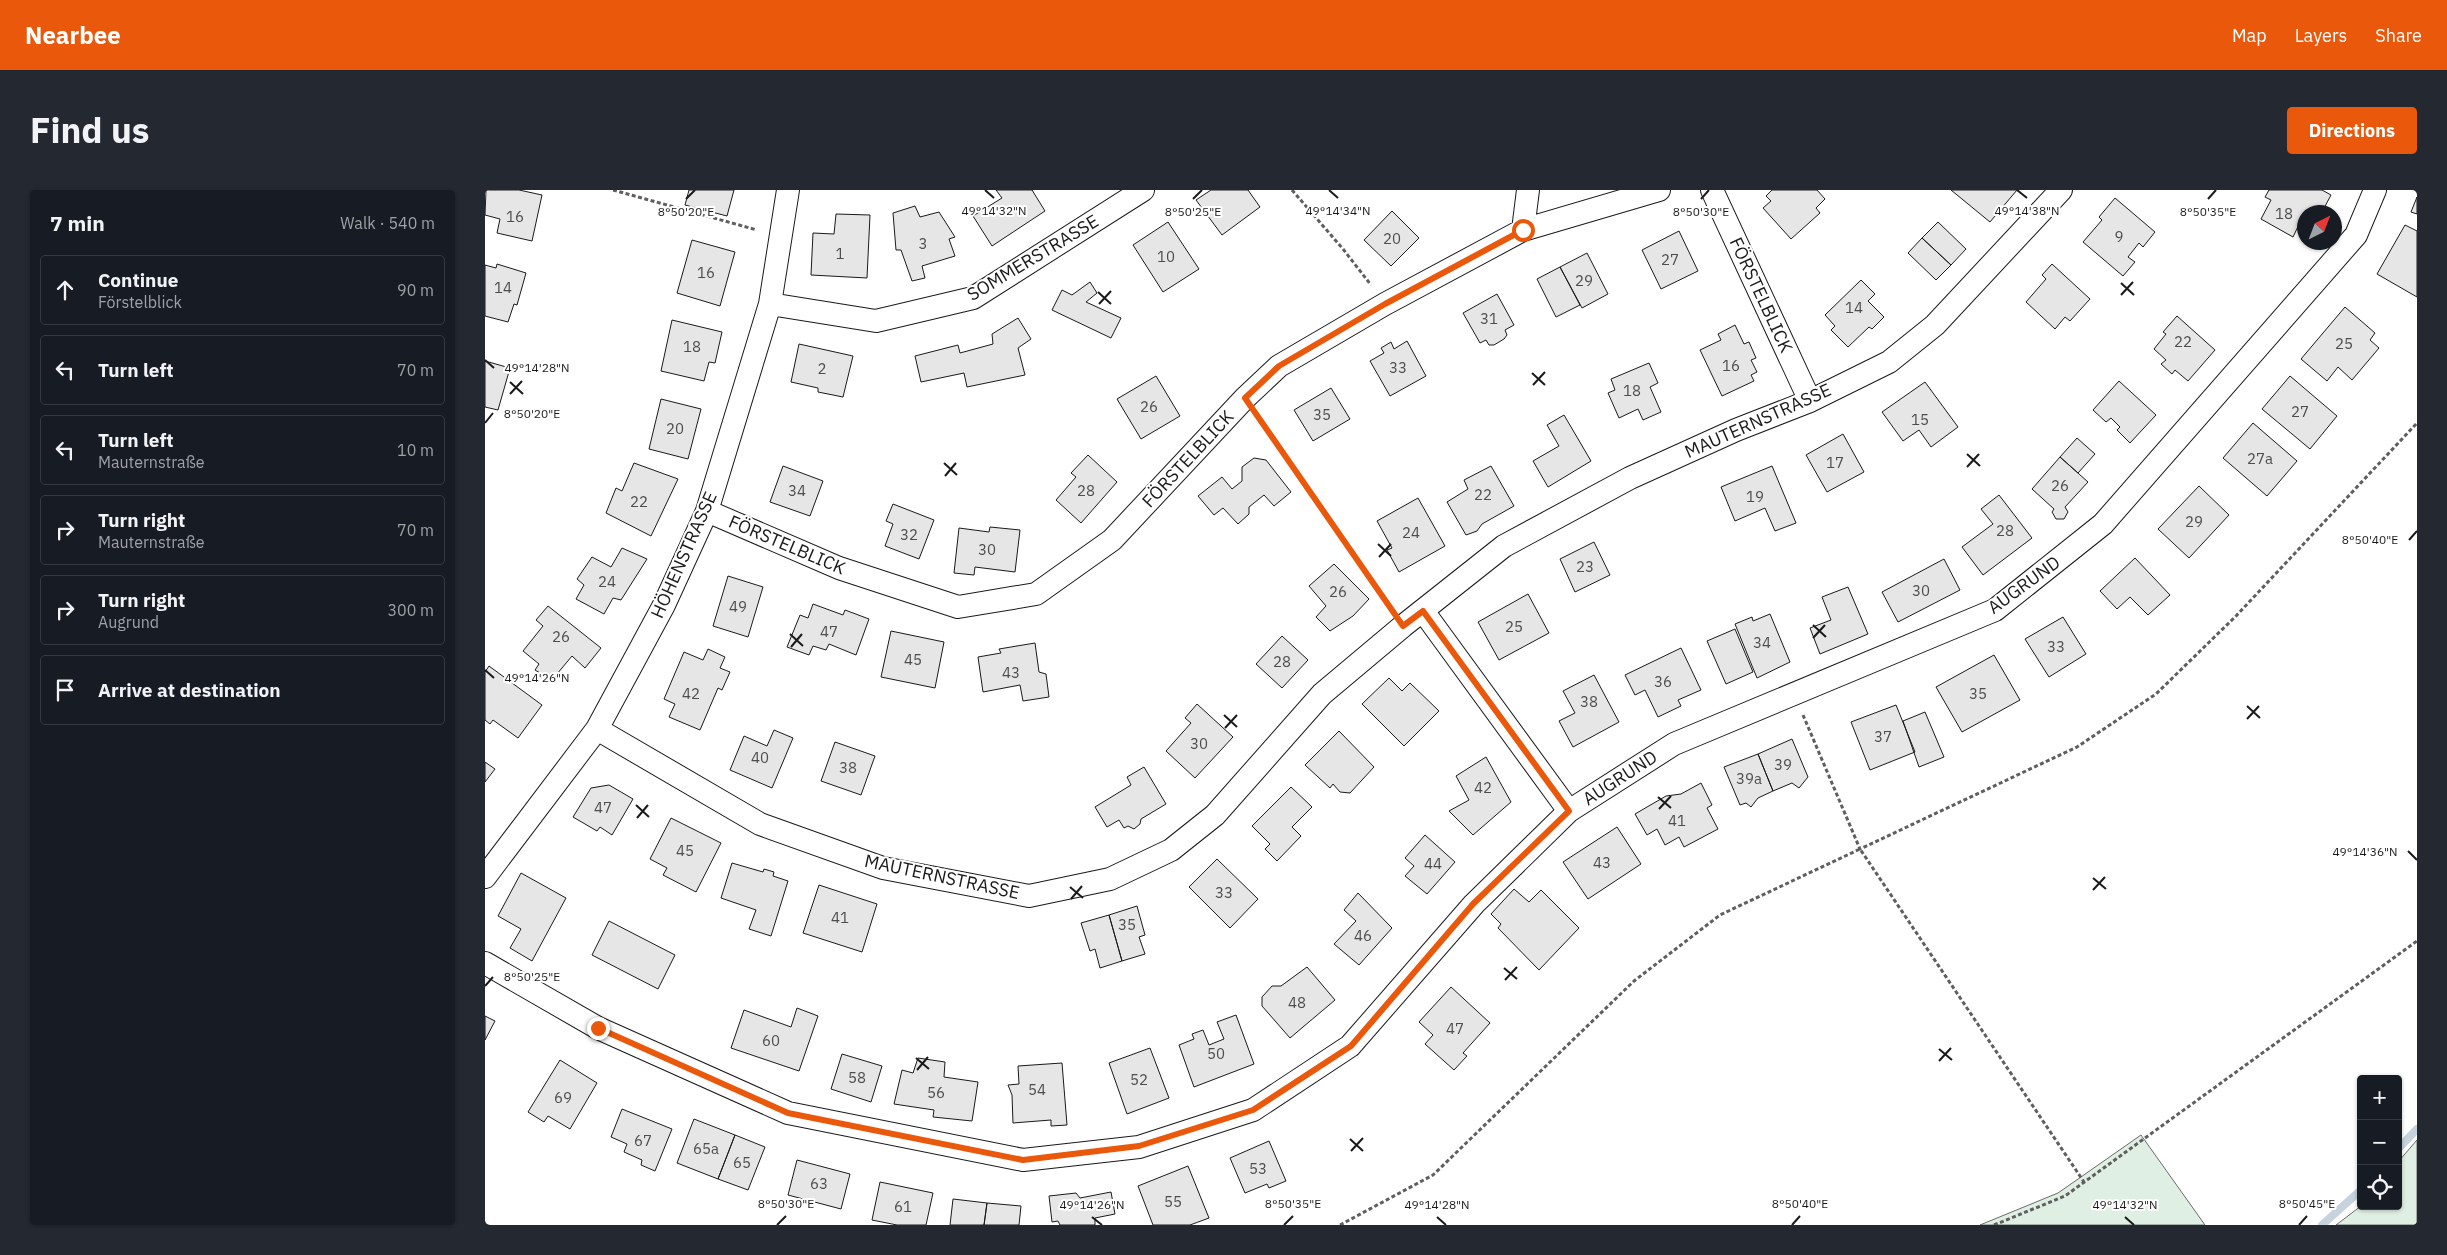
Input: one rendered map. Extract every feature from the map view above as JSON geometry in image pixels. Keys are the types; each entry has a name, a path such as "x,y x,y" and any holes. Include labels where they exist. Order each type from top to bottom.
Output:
{"street":[{"name":"HÖHENSTRASSE","path":"485,877 597,729 664,605 707,511 770,304 789,190"},
{"name":"SOMMERSTRASSE","path":"770,304 876,321 973,298 1143,190"},
{"path":"1523,230 1528,190"},
{"name":"FÖRSTELBLICK","path":"707,511 839,568 958,607 1036,594 1112,540 1245,398 1279,366 1385,304 1523,230 1659,190"},
{"name":"FÖRSTELBLICK","path":"1713,190 1810,401"},
{"name":"MAUTERNSTRASSE","path":"597,729 760,824 883,868 1029,896 1110,879 1171,850 1215,815 1322,694 1403,626 1504,546 1630,478 1736,430 1810,401 1889,362 1935,325 2061,190"},
{"name":"AUGRUND","path":"485,963 598,1028 788,1113 1023,1160 1139,1146 1253,1110 1351,1046 1473,904 1569,811 1674,744 1995,610 2103,524 2356,235 2375,190"},
{"path":"1423,611 1569,811"}],"path":[{"path":"613,190 780,236"},
{"path":"1291,190 1343,249 1385,304"},
{"path":"1245,398 1403,626"},
{"path":"1340,1225 1433,1175 1634,981 1720,915 2077,747 2156,694 2236,616 2417,423"},
{"path":"1794,694 1860,849 2084,1182"},
{"path":"1995,1225 2065,1196 2417,941"}],"green space":[{"path":"2141,1135 2205,1225 1980,1225 2058,1193"},
{"path":"2417,1140 2417,1225 2336,1225 2357,1209 2402,1210 2402,1157"}],"building":[{"path":"486,190 519,190 542,195 532,241 497,233 500,219 485,215"},
{"path":"689,190 734,190 727,216 685,205"},
{"path":"996,190 1032,190 1045,211 992,246 973,216 1002,198"},
{"path":"1211,190 1248,190 1260,207 1222,235 1196,200"},
{"path":"1772,190 1817,190 1825,199 1816,208 1820,213 1791,239 1763,208 1771,201 1766,196"},
{"path":"1951,190 2017,190 1990,222"},
{"path":"2269,190 2322,190 2331,195 2326,205 2297,205 2297,229 2293,237 2261,219 2271,200 2265,197"},
{"path":"2417,197 2417,214 2411,212"},
{"path":"2115,198 2155,232 2143,247 2139,243 2128,257 2135,262 2123,276 2083,242 2102,220 2099,217"},
{"path":"915,206 920,217 939,212 955,237 949,239 955,256 922,266 925,278 912,281 901,250 896,250 893,213"},
{"path":"1392,211 1419,238 1391,266 1364,240"},
{"path":"836,214 870,215 867,278 811,275 813,233 834,234"},
{"path":"1168,222 1199,269 1163,292 1133,245"},
{"path":"1938,222 1966,249 1951,265 1922,238"},
{"path":"2405,225 2417,231 2417,297 2377,274"},
{"path":"1679,231 1698,271 1661,289 1642,250"},
{"path":"1922,238 1951,265 1936,280 1908,253"},
{"path":"692,240 735,252 720,306 677,293"},
{"path":"1587,253 1608,294 1582,308 1560,267"},
{"path":"497,264 526,273 517,305 514,304 508,322 485,316 485,265 496,268"},
{"path":"2052,264 2090,299 2070,321 2065,317 2055,329 2026,302 2046,279 2042,275"},
{"path":"1560,267 1580,305 1556,317 1537,279"},
{"path":"1861,280 1875,294 1868,301 1884,317 1872,329 1869,327 1848,347 1831,330 1835,326 1825,315"},
{"path":"1090,282 1097,293 1086,302 1121,318 1111,338 1052,310 1062,290 1072,295"},
{"path":"1497,294 1514,325 1505,330 1507,335 1504,339 1494,345 1489,345 1486,340 1480,343 1463,313"},
{"path":"2345,307 2375,333 2370,340 2379,348 2352,380 2338,367 2327,381 2301,359"},
{"path":"2177,316 2215,350 2188,381 2175,370 2172,374 2161,364 2166,360 2154,349 2166,334 2163,332"},
{"path":"1018,318 1031,339 1018,348 1025,375 967,387 964,373 921,382 915,356 958,345 960,353 993,344 992,334"},
{"path":"672,320 722,332 715,363 709,362 704,381 661,371"},
{"path":"1735,325 1744,344 1749,342 1756,358 1751,360 1757,372 1751,375 1754,381 1722,396 1700,350 1721,340 1718,334"},
{"path":"1407,341 1426,376 1390,396 1370,361 1384,353 1381,348 1391,342 1394,349"},
{"path":"799,344 853,356 843,397 818,392 818,388 791,382"},
{"path":"485,361 510,368 498,410 485,407"},
{"path":"1649,363 1658,383 1650,387 1661,412 1643,420 1638,409 1619,418 1608,393 1615,390 1611,379"},
{"path":"1156,376 1180,416 1141,439 1117,399"},
{"path":"2290,376 2337,416 2310,449 2262,409"},
{"path":"2119,381 2156,415 2130,443 2117,430 2120,427 2111,418 2106,422 2093,410"},
{"path":"1925,382 1958,427 1931,447 1919,430 1903,441 1882,412"},
{"path":"1331,388 1350,419 1313,441 1294,410"},
{"path":"661,399 701,409 688,459 649,449"},
{"path":"1564,415 1591,461 1548,487 1533,461 1559,446 1547,425"},
{"path":"2253,423 2297,461 2267,496 2223,458"},
{"path":"1843,434 1864,472 1827,492 1806,455"},
{"path":"2077,438 2095,454 2078,473 2060,457"},
{"path":"1088,455 1117,482 1081,523 1056,500 1076,477 1071,473"},
{"path":"2060,457 2088,482 2065,507 2068,512 2064,519 2056,519 2052,512 2054,509 2032,489"},
{"path":"1254,458 1266,460 1291,492 1274,506 1264,495 1249,507 1249,514 1238,524 1223,508 1214,515 1198,496 1222,477 1232,489 1242,481 1242,467"},
{"path":"634,463 678,479 651,536 606,513 616,488 622,491"},
{"path":"783,466 823,481 810,516 770,502"},
{"path":"1491,466 1514,506 1482,524 1477,531 1466,535 1447,502 1468,489 1464,480"},
{"path":"1772,466 1796,523 1775,531 1765,508 1735,521 1721,487"},
{"path":"2199,486 2229,515 2189,558 2158,529"},
{"path":"1999,495 2032,538 1983,575 1962,547 1993,524 1981,509"},
{"path":"1418,498 1445,546 1399,572 1387,550 1392,548 1377,521"},
{"path":"893,504 934,520 919,559 885,546 893,524 886,521"},
{"path":"990,527 1020,530 1015,572 975,567 974,575 954,573 959,528 989,532"},
{"path":"1594,542 1610,575 1575,592 1560,559"},
{"path":"622,548 647,559 621,600 613,598 604,614 576,599 584,585 577,579 592,557 611,567"},
{"path":"2135,558 2170,595 2148,615 2130,597 2117,609 2100,591"},
{"path":"1944,559 1960,590 1898,622 1882,592"},
{"path":"1334,564 1369,599 1353,616 1330,631 1316,617 1326,606 1309,586"},
{"path":"728,576 763,587 748,637 713,626"},
{"path":"1848,587 1868,634 1820,654 1810,628 1831,620 1822,597"},
{"path":"1528,594 1549,633 1499,660 1478,622"},
{"path":"813,604 843,615 845,610 869,619 856,655 829,644 826,650 813,646 809,655 787,647 800,615 808,618"},
{"path":"548,606 601,648 585,668 572,656 552,680 535,670 539,664 523,651 543,626 536,620"},
{"path":"1770,614 1790,662 1757,678 1735,624 1752,617 1753,621"},
{"path":"2063,617 2086,654 2049,677 2025,639"},
{"path":"1735,629 1753,672 1726,684 1707,641"},
{"path":"891,631 944,642 935,688 881,677"},
{"path":"1282,636 1308,660 1282,688 1256,664"},
{"path":"1035,643 1039,672 1046,674 1049,697 1023,701 1020,685 983,692 978,657 1001,653 999,649"},
{"path":"1681,648 1701,690 1678,700 1681,706 1658,717 1645,690 1635,695 1625,675"},
{"path":"708,649 725,657 720,668 730,672 722,690 718,688 700,730 669,717 675,704 664,699 684,652 703,660"},
{"path":"1994,655 2020,700 1962,732 1936,687"},
{"path":"489,666 542,705 518,738 493,720 490,724 485,720 485,672"},
{"path":"1594,675 1619,722 1573,747 1559,721 1575,713 1563,691"},
{"path":"1389,678 1402,691 1410,683 1439,711 1404,746 1362,704"},
{"path":"1197,704 1233,737 1195,778 1166,751 1191,723 1185,718"},
{"path":"1896,705 1915,752 1870,770 1851,722"},
{"path":"1925,712 1944,757 1919,767 1903,721"},
{"path":"774,730 793,738 772,788 730,770 744,736 767,746"},
{"path":"1339,731 1374,767 1350,793 1340,792 1333,784 1330,788 1305,765"},
{"path":"1792,739 1808,777 1799,788 1792,783 1773,791 1758,754"},
{"path":"835,742 875,756 861,795 821,781"},
{"path":"1758,754 1773,791 1758,798 1751,807 1746,803 1740,805 1724,767"},
{"path":"1486,757 1511,802 1473,835 1449,811 1469,800 1456,776"},
{"path":"485,762 495,769 485,782"},
{"path":"1144,767 1166,804 1141,819 1140,824 1134,829 1128,826 1124,828 1119,820 1107,827 1095,807 1131,785 1127,777"},
{"path":"1701,783 1712,805 1707,808 1718,829 1684,847 1679,837 1665,845 1657,829 1647,835 1635,814 1666,796 1681,794"},
{"path":"609,785 633,799 612,835 600,827 597,831 573,817 591,788"},
{"path":"1291,787 1312,807 1292,827 1301,836 1277,861 1265,849 1270,844 1252,826"},
{"path":"671,818 721,843 696,892 663,875 667,868 650,859"},
{"path":"1617,827 1641,864 1588,899 1563,862"},
{"path":"1425,835 1455,862 1427,894 1405,876 1414,866 1405,858"},
{"path":"1217,859 1258,899 1230,928 1189,887"},
{"path":"732,863 763,872 764,869 774,872 773,876 788,881 771,936 749,929 756,910 721,898"},
{"path":"521,873 566,898 532,961 510,948 521,929 498,916"},
{"path":"819,885 877,904 862,952 803,933"},
{"path":"1514,889 1529,902 1541,890 1579,928 1539,970 1498,928 1501,924 1491,914"},
{"path":"1358,893 1392,928 1359,965 1334,944 1356,921 1344,910"},
{"path":"1137,906 1145,935 1139,937 1145,954 1122,961 1109,915"},
{"path":"1109,915 1122,961 1100,968 1095,949 1090,951 1081,923"},
{"path":"609,921 675,955 658,989 592,955"},
{"path":"1307,967 1335,1000 1290,1038 1262,1006 1262,997 1272,986 1281,986"},
{"path":"1451,987 1490,1023 1463,1053 1467,1056 1454,1070 1425,1044 1433,1035 1419,1022"},
{"path":"797,1008 818,1016 799,1071 731,1048 744,1010 791,1027"},
{"path":"1236,1015 1254,1064 1194,1087 1179,1045 1194,1039 1192,1034 1203,1030 1209,1045 1224,1039 1217,1022"},
{"path":"485,1016 495,1021 485,1040"},
{"path":"1150,1048 1169,1098 1127,1114 1109,1063"},
{"path":"842,1054 882,1066 871,1102 831,1089"},
{"path":"918,1058 945,1062 944,1077 978,1082 972,1121 933,1117 934,1110 894,1104 902,1070 913,1073"},
{"path":"560,1060 597,1083 570,1129 548,1116 544,1122 528,1112"},
{"path":"1062,1063 1067,1125 1051,1126 1051,1120 1013,1123 1012,1095 1008,1085 1019,1084 1018,1066"},
{"path":"622,1109 672,1129 655,1171 641,1165 642,1160 624,1152 627,1144 611,1137"},
{"path":"694,1119 735,1135 718,1179 677,1163"},
{"path":"735,1135 765,1147 748,1190 718,1179"},
{"path":"1269,1141 1286,1181 1269,1188 1267,1184 1245,1193 1230,1158"},
{"path":"797,1160 850,1174 841,1209 788,1195"},
{"path":"1188,1166 1209,1218 1190,1225 1153,1225 1138,1186"},
{"path":"880,1182 933,1193 926,1225 897,1225 872,1220"},
{"path":"1111,1192 1115,1214 1095,1218 1095,1225 1060,1225 1058,1221 1052,1222 1049,1196 1076,1193 1080,1198"},
{"path":"953,1199 987,1203 984,1225 950,1225"},
{"path":"987,1203 1021,1206 1019,1225 984,1225"}],"waterway":[{"path":"2402,1145 2417,1129"},
{"path":"2322,1225 2357,1194"}],"route":[{"path":"598,1028 788,1113 1023,1160 1139,1146 1253,1110 1351,1046 1473,904 1569,811 1423,611 1403,626 1245,398 1279,366 1385,304 1523,230"}]}
